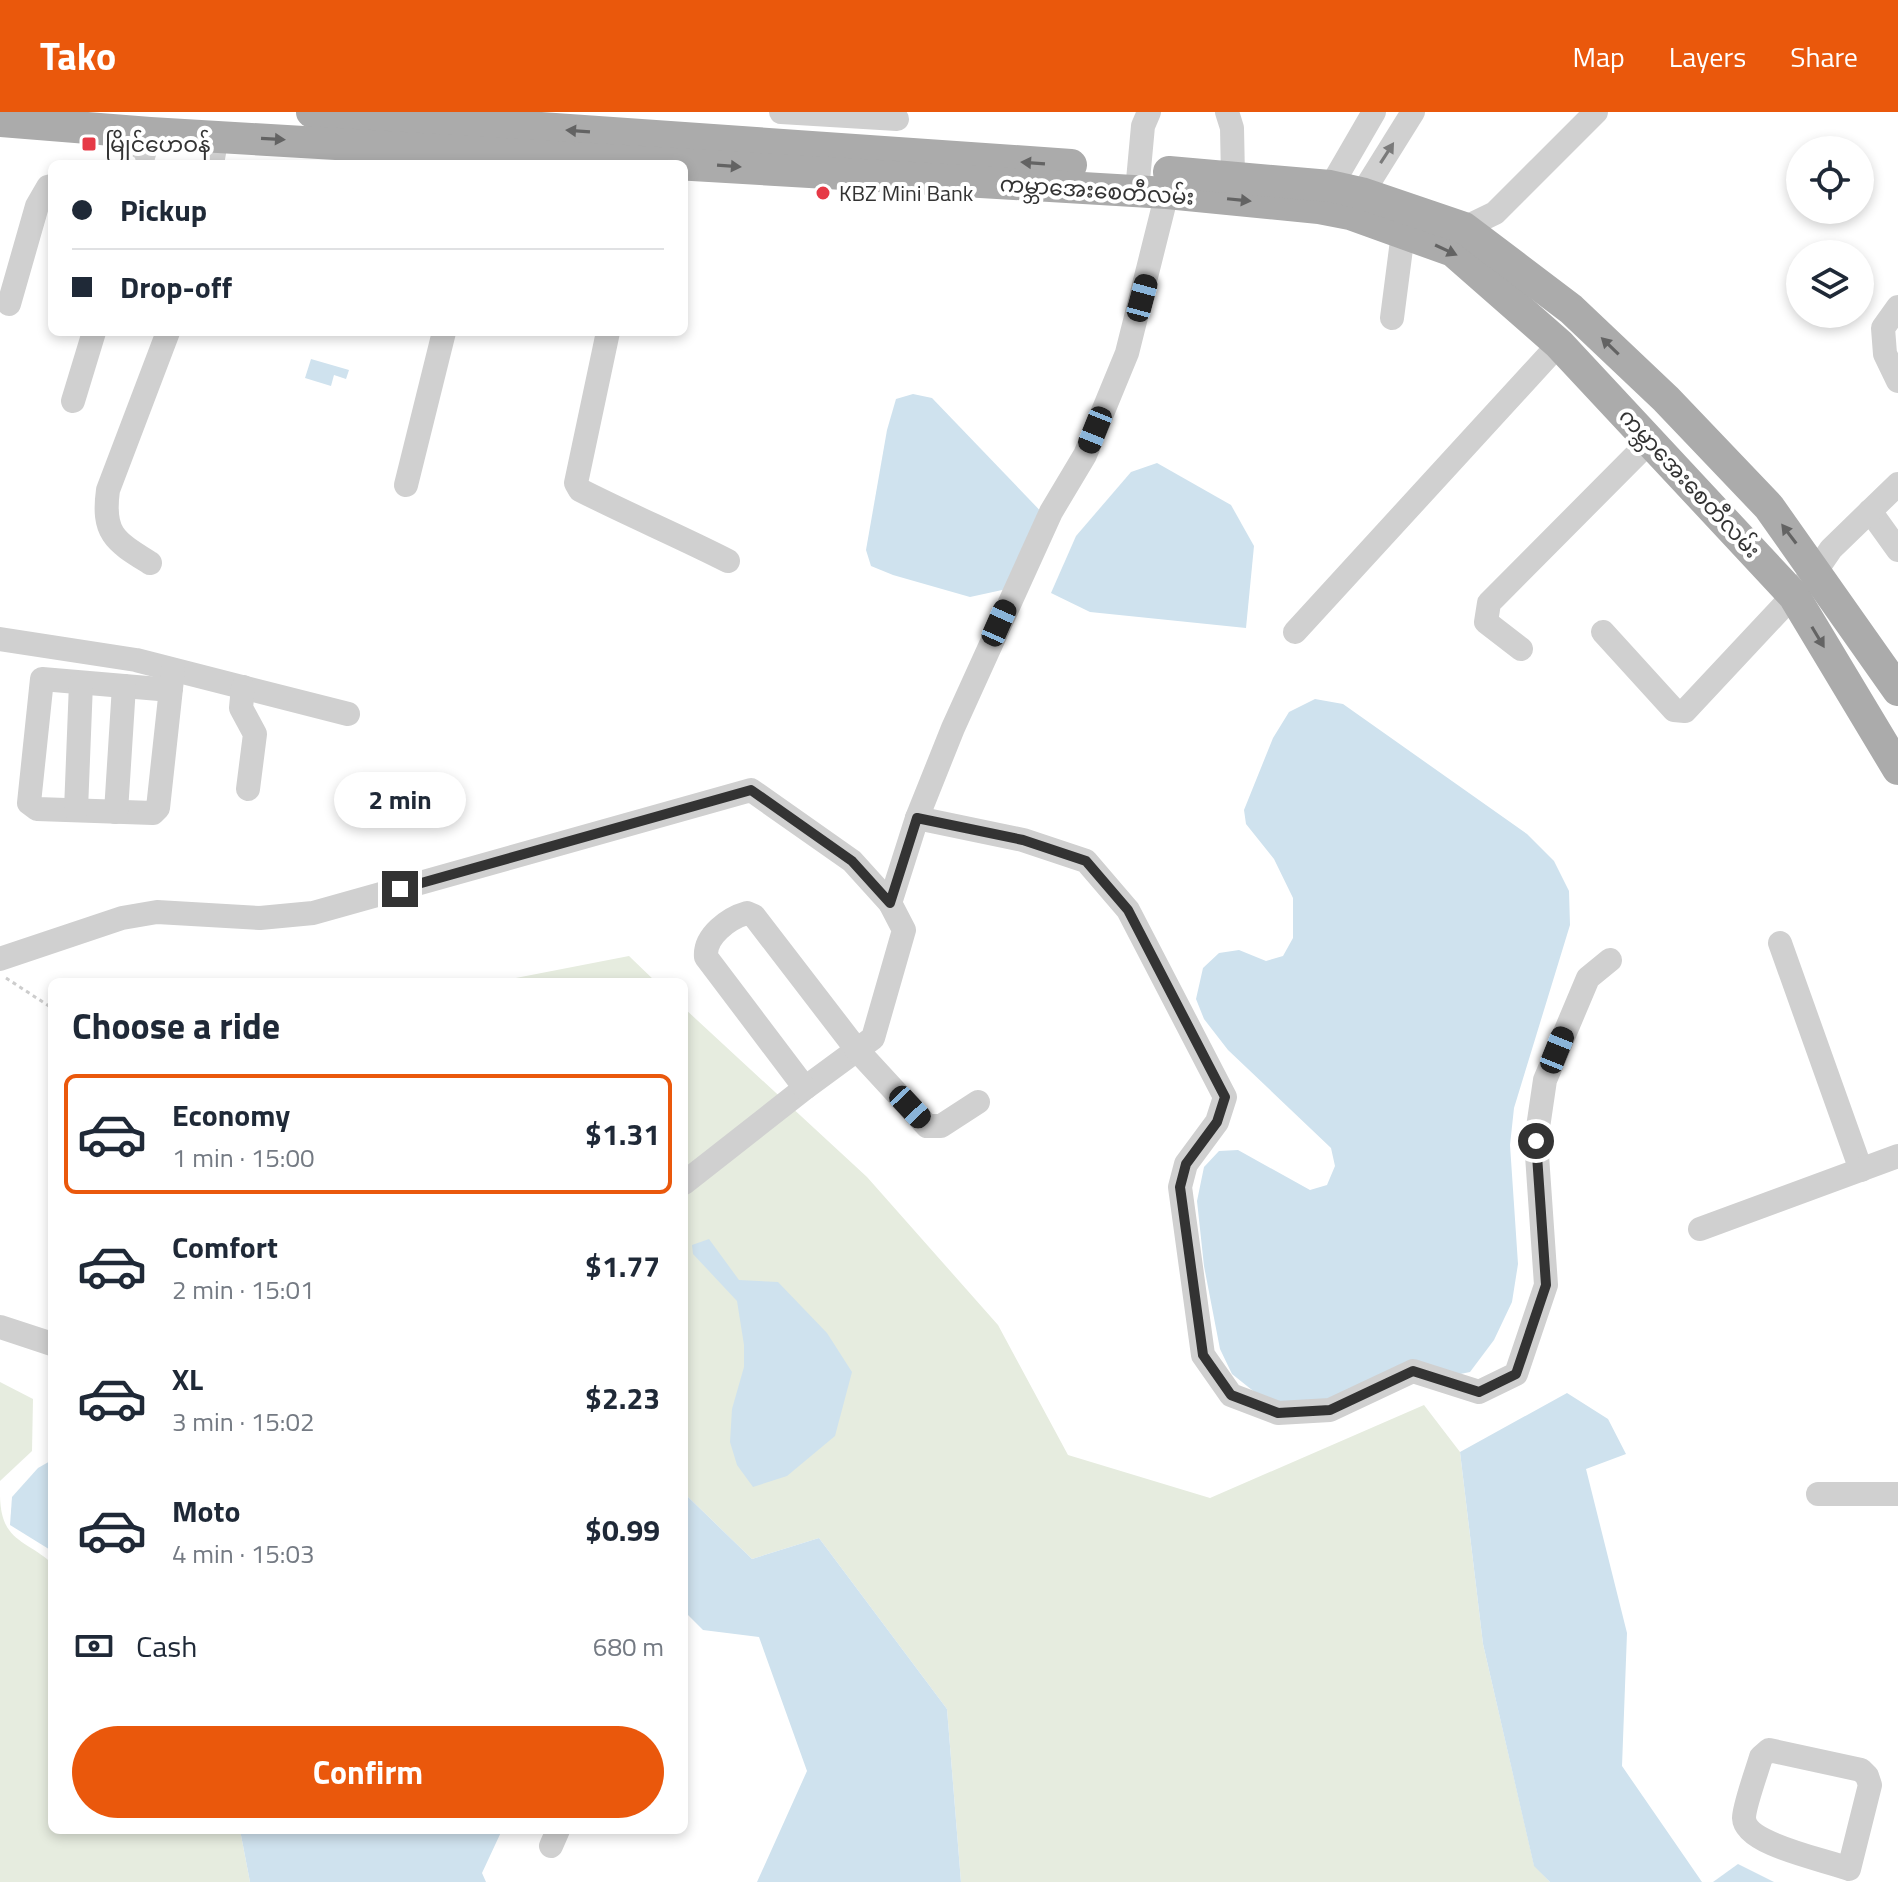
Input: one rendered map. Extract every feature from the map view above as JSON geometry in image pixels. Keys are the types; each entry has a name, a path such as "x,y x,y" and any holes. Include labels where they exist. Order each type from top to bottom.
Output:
{"main road":[{"name":"ကမ္ဘာအေးစေတီလမ်း","path":"312,112 471,158 629,155 906,162 1340,200 1403,233 1453,251 1559,344 1794,596 1898,769"},
{"name":"ကမ္ဘာအေးစေတီလမ်း","path":"0,121 150,133 214,150 371,131 629,155"},
{"name":"ကမ္ဘာအေးစေတီလမ်း","path":"1147,185 1233,177 1464,228 1571,309 1666,399 1769,507 1898,690"}],"street":[{"path":"781,112 898,116 906,162"},
{"path":"890,903 917,818 953,728 1051,512 1085,455 1127,353 1147,185 1143,126 1149,112"},
{"path":"1227,112 1232,128 1233,177"},
{"path":"1340,200 1374,112"},
{"path":"1340,200 1413,112"},
{"path":"1464,228 1495,213 1596,112"},
{"path":"142,160 150,133"},
{"path":"9,304 37,206 48,187"},
{"path":"1392,318 1403,233"},
{"path":"1898,307 1883,328 1885,354 1898,381"},
{"path":"73,401 93,336"},
{"path":"150,563 112,534 105,515 108,490 166,336"},
{"path":"406,485 443,336"},
{"path":"607,336 576,483 580,490 626,514 728,561"},
{"path":"1295,632 1559,344"},
{"path":"1521,649 1486,622 1489,603 1651,440"},
{"path":"1603,632 1674,710 1685,711 1794,596 1831,549 1898,484"},
{"path":"1870,511 1898,550"},
{"path":"0,639 136,660 172,680"},
{"path":"172,680 158,808 153,813 37,809 29,803 42,679 124,686 172,680 243,687 348,714"},
{"path":"76,810 81,683"},
{"path":"116,812 124,686"},
{"path":"243,687 241,708 255,734 248,789"},
{"path":"0,959 122,918 157,912 260,918 313,913 751,790 852,861 890,903 904,930 873,1038 688,1180"},
{"path":"917,818 1023,840 1086,861 1128,910 1225,1097 1217,1122 1186,1164 1180,1187 1203,1355 1231,1395 1278,1413 1330,1410 1413,1371 1479,1392 1516,1374 1546,1285 1536,1141 1545,1080 1588,978 1610,960"},
{"path":"805,1088 706,957 705,947 709,938 739,915 747,913 754,916 857,1050 927,1126 941,1126 978,1102"},
{"path":"1780,943 1861,1170"},
{"path":"1700,1229 1898,1156"},
{"path":"0,1327 48,1343"},
{"path":"1818,1494 1898,1494"},
{"path":"1769,1750 1861,1770 1867,1776 1870,1785 1852,1876 1760,1840 1748,1829 1744,1819 1761,1757 1769,1750"}],"path":[{"path":"0,974 48,1005"}],"shaded area":[{"path":"629,956 652,978 516,978"},
{"path":"688,1012 867,1177 998,1325 1068,1455 1210,1498 1424,1405 1460,1452 1483,1644 1534,1865 1550,1882 961,1882 947,1709 819,1538 752,1559 688,1497"},
{"path":"0,1382 33,1399 32,1451 0,1481"},
{"path":"0,1496 1,1511 10,1531 48,1560 48,1834 241,1834 250,1882 0,1882"}],"water":[{"path":"311,359 349,370 346,379 334,375 331,386 305,378"},
{"path":"913,394 932,398 1051,522 1016,587 970,597 871,566 866,550 887,430 896,399"},
{"path":"1157,463 1231,505 1254,546 1246,628 1090,612 1051,593 1076,536 1131,472"},
{"path":"1315,699 1343,704 1527,834 1554,861 1569,891 1570,925 1514,1108 1510,1145 1518,1264 1512,1302 1494,1340 1470,1372 1300,1407 1262,1398 1232,1374 1220,1349 1204,1266 1197,1201 1204,1167 1219,1151 1238,1150 1310,1190 1327,1185 1335,1166 1331,1148 1228,1050 1204,1019 1196,999 1203,968 1219,953 1239,950 1266,961 1283,956 1293,938 1293,898 1274,859 1246,824 1244,810 1273,738 1289,712"},
{"path":"709,1239 739,1280 778,1282 827,1333 852,1372 835,1436 787,1476 753,1487 737,1465 730,1442 732,1409 744,1367 737,1301 693,1254 692,1245"},
{"path":"1567,1393 1608,1419 1626,1454 1586,1469 1627,1633 1622,1766 1702,1882 1550,1882 1534,1866 1483,1644 1460,1452"},
{"path":"48,1462 48,1549 10,1525 12,1497 38,1468"},
{"path":"688,1497 752,1559 819,1538 947,1709 961,1882 757,1882 807,1771 759,1637 703,1630 688,1615"},
{"path":"241,1834 500,1834 482,1873 486,1882 250,1882"},
{"path":"1738,1864 1774,1882 1713,1882"}],"place":[{"name":"မြိုင်ဟေဝန်","path":"89,144"},
{"name":"KBZ Mini Bank","path":"823,193"}],"route":[{"path":"400,889 751,790 852,861 890,903 917,818 1023,840 1086,861 1128,910 1225,1097 1217,1122 1186,1164 1180,1187 1203,1355 1231,1395 1278,1413 1330,1410 1413,1371 1479,1392 1516,1374 1546,1285 1536,1141"}]}
